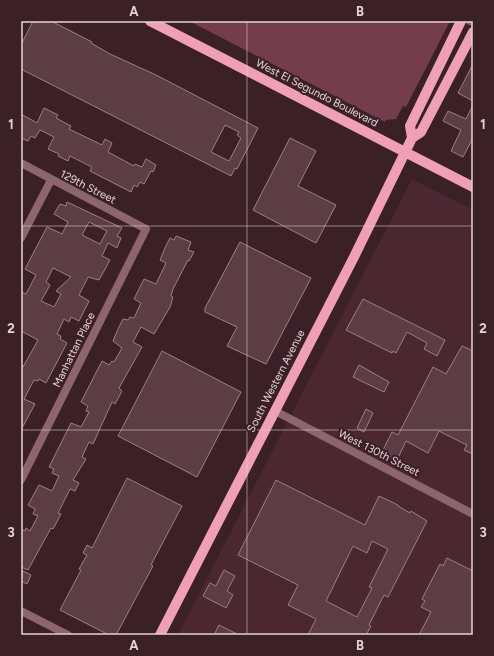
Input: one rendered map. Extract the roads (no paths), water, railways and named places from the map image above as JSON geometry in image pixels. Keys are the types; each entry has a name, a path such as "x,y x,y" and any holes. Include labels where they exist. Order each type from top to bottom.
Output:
{"main road":[{"name":"West El Segundo Boulevard","path":"150,21 473,187"},
{"name":"South Western Avenue","path":"412,138 410,126 461,21"},
{"name":"South Western Avenue","path":"160,635 412,138 422,132 473,32"}],"street":[{"name":"129th Street","path":"21,163 146,229"},
{"path":"21,238 51,180"},
{"name":"Manhattan Place","path":"21,480 146,229"},
{"name":"West 130th Street","path":"274,411 473,514"},
{"path":"21,611 68,635"}]}
